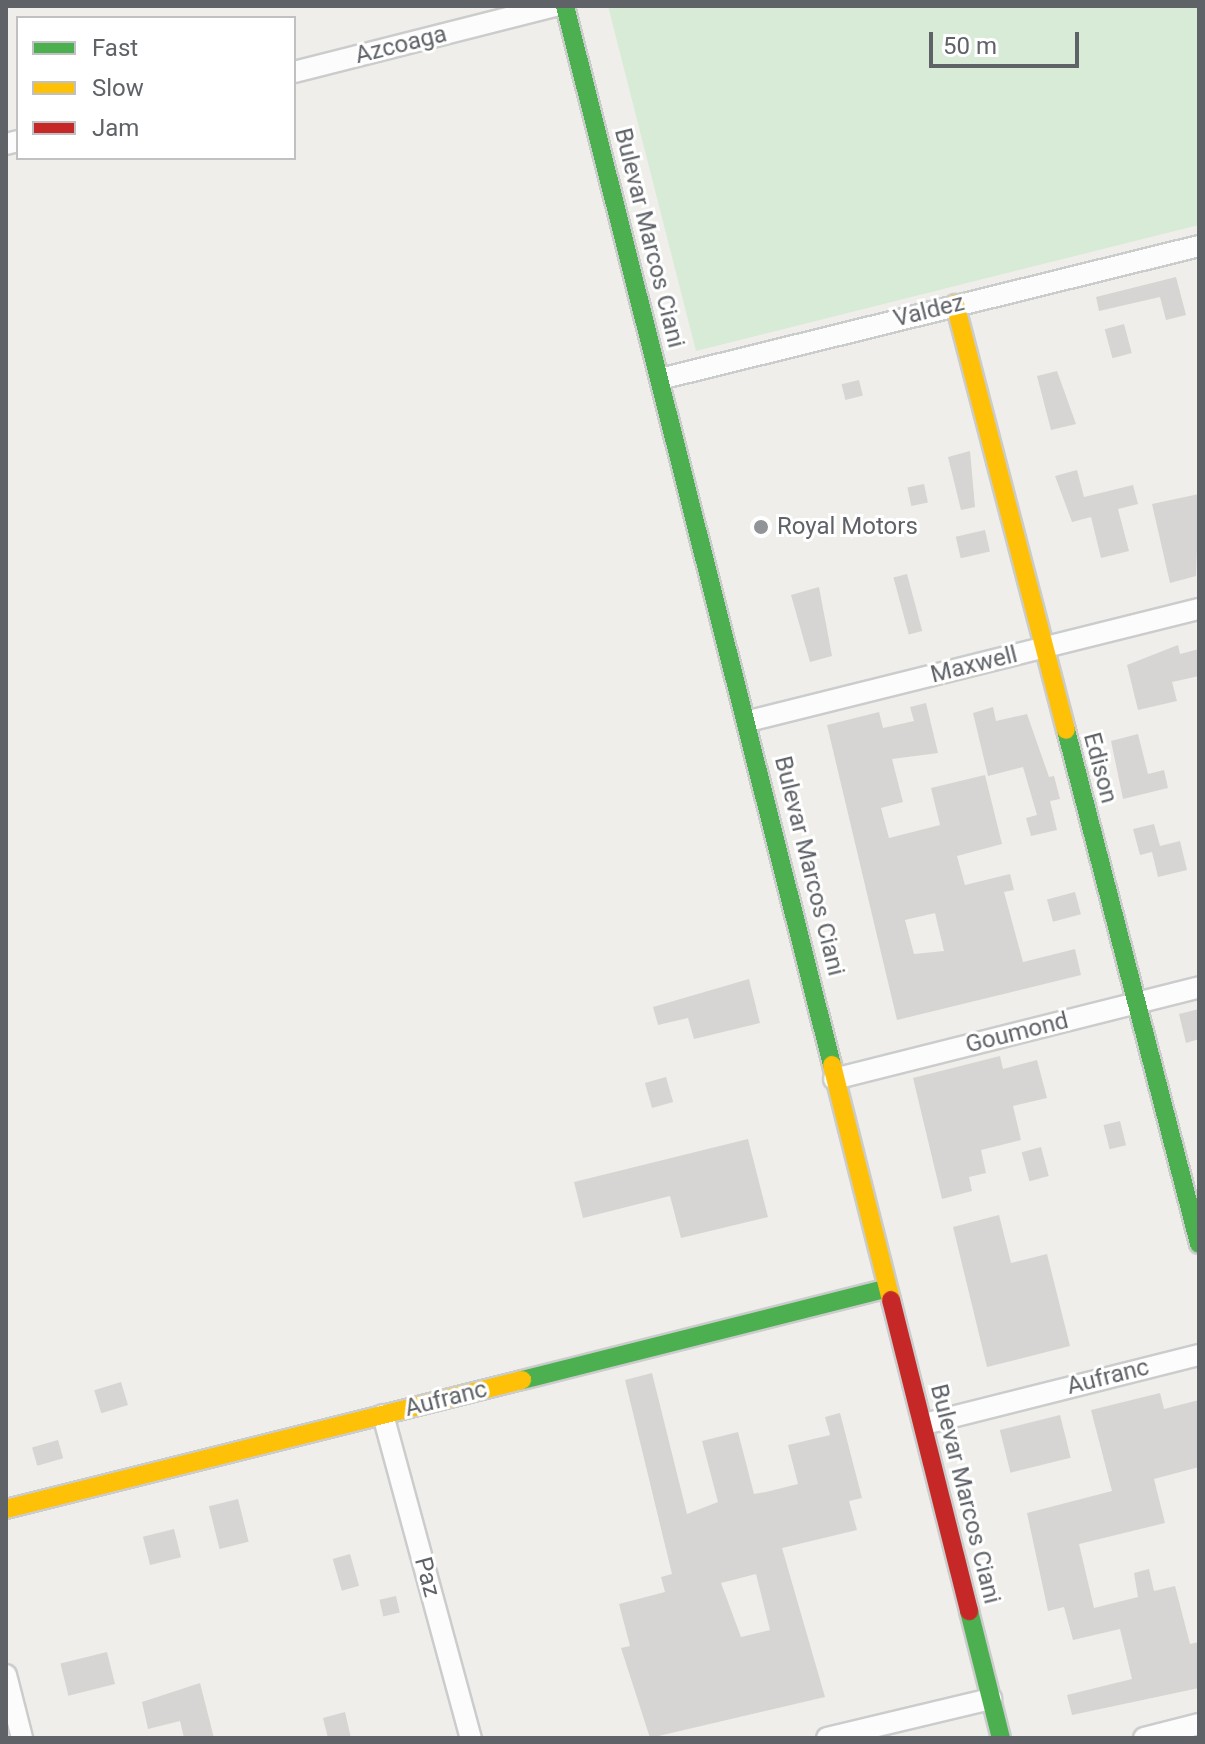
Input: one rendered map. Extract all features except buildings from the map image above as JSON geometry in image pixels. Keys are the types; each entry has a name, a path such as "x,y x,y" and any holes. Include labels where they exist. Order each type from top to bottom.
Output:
{"main road":[{"name":"Bulevar Marcos Ciani","path":"565,6 749,721 885,1289 924,1424 1001,1738"},
{"name":"Edison","path":"955,304 1199,1244"},
{"name":"Aufranc","path":"6,1509 885,1289"}],"street":[{"name":"Azcoaga","path":"296,71 555,6"},
{"name":"Valdez","path":"660,379 1199,246"},
{"name":"Maxwell","path":"749,721 1199,609"},
{"name":"Goumond","path":"834,1079 1199,987"},
{"name":"Aufranc","path":"924,1424 1199,1355"},
{"name":"Paz","path":"383,1415 471,1738"},
{"path":"6,1675 22,1738"},
{"path":"827,1738 991,1699"},
{"path":"1144,1738 1199,1724"}],"green space":[{"path":"608,6 1199,6 1199,225 696,351"}],"traffic: fast":[{"path":"565,6 832,1065"},
{"path":"1066,730 1199,1244"},
{"path":"522,1380 885,1289"},
{"path":"969,1611 1001,1738"}],"traffic: slow":[{"path":"955,304 1066,730"},
{"path":"832,1065 891,1300"},
{"path":"6,1509 522,1380"}],"traffic: jam":[{"path":"891,1300 969,1611"}],"place":[{"name":"Royal Motors","path":"761,527"}]}
